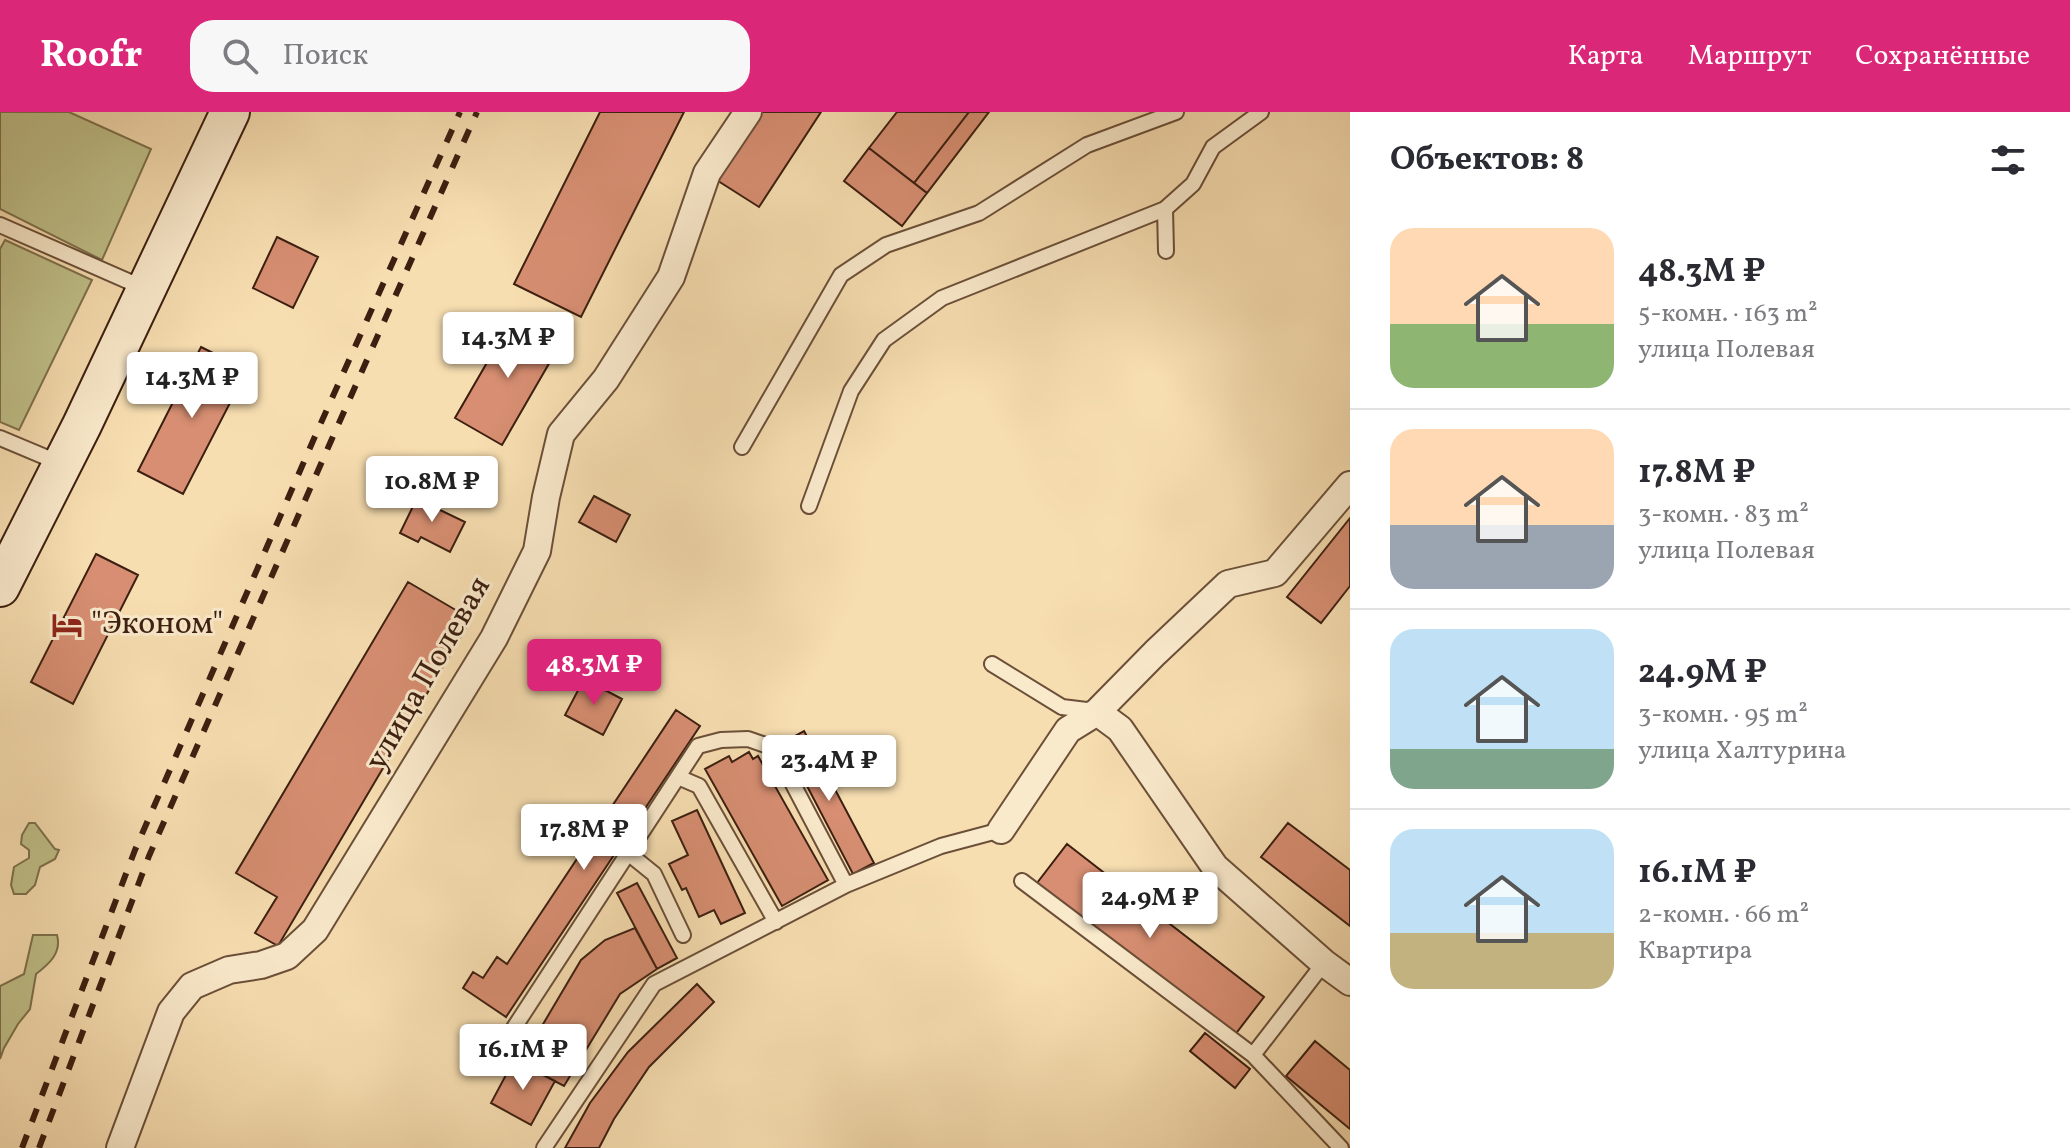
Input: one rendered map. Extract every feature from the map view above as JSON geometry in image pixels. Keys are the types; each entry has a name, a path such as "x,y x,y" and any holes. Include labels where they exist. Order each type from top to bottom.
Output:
{"main road":[{"path":"0,587 63,465 227,113"}],"street":[{"name":"улица Полевая","path":"120,1148 171,1012 192,986 229,970 261,965 287,956 315,930 494,638 537,551 561,434 606,379 671,277 707,173 748,112"},
{"path":"1001,830 1068,730 1097,712 1228,584 1275,573 1350,485"},
{"path":"1097,712 1120,729 1215,867 1350,982"}],"lane":[{"path":"742,447 841,275 886,245 979,213 1087,145 1176,112"},
{"path":"809,506 851,391 884,340 942,298 1165,209 1193,184 1213,147 1261,112"},
{"path":"1165,209 1166,251"},
{"path":"0,225 146,289"},
{"path":"0,438 63,465"},
{"path":"992,664 1062,707 1097,712"},
{"path":"508,1037 698,746 721,740 748,739 774,748 846,885"},
{"path":"678,777 699,786 776,922"},
{"path":"544,1148 654,984 846,885 941,846 1001,830"},
{"path":"628,853 654,874 683,935"},
{"path":"1022,881 1253,1055 1341,1148"},
{"path":"1253,1055 1324,963"}],"green space":[{"path":"0,112 69,112 151,149 102,260 0,209"},
{"path":"5,240 92,280 19,430 0,422 0,249"},
{"path":"29,823 35,823 59,850 55,859 40,867 35,885 26,894 14,894 11,885 14,867 29,858 29,850 21,844"},
{"path":"33,935 57,935 58,947 50,962 36,974 30,1009 18,1024 0,1059 0,986 24,974"}],"building":[{"path":"600,112 684,112 581,317 514,284"},
{"path":"759,112 821,112 759,207 715,179"},
{"path":"897,112 969,112 914,183 869,148"},
{"path":"969,112 989,112 927,193 914,183"},
{"path":"869,148 927,193 902,226 844,181"},
{"path":"277,237 318,257 293,308 253,288"},
{"path":"515,314 562,341 502,445 455,418"},
{"path":"201,347 247,370 183,494 138,471"},
{"path":"419,494 439,503 436,508 465,522 450,552 421,537 418,542 400,533"},
{"path":"594,496 630,515 616,542 579,522"},
{"path":"1350,518 1350,586 1321,623 1287,597"},
{"path":"96,554 138,575 73,704 31,682"},
{"path":"408,582 471,619 278,946 255,933 277,897 236,873"},
{"path":"584,679 622,699 603,735 565,715"},
{"path":"676,710 700,726 506,1017 463,988 473,972 483,978 497,957 507,964"},
{"path":"804,731 874,863 853,874 784,742"},
{"path":"749,752 753,759 758,756 828,880 782,906 705,769 729,756 732,762"},
{"path":"697,810 745,913 721,924 714,910 699,917 686,888 682,890 669,864 688,855 672,821"},
{"path":"1288,823 1350,870 1350,926 1261,857"},
{"path":"1067,844 1264,997 1234,1036 1037,883"},
{"path":"637,883 677,958 657,969 617,893"},
{"path":"635,928 657,969 620,994 564,1086 520,1063 581,960 605,940"},
{"path":"697,984 714,1002 649,1067 614,1119 599,1148 565,1148 590,1103 628,1052"},
{"path":"1205,1033 1250,1069 1235,1088 1190,1051"},
{"path":"1315,1041 1350,1070 1350,1129 1286,1076"},
{"path":"514,1060 555,1081 531,1125 491,1103"}],"railway":[{"path":"22,1148 135,850 460,112"},
{"path":"39,1148 149,856 477,112"}],"place":[{"name":"\"Эконом\"","path":"67,625"}]}
